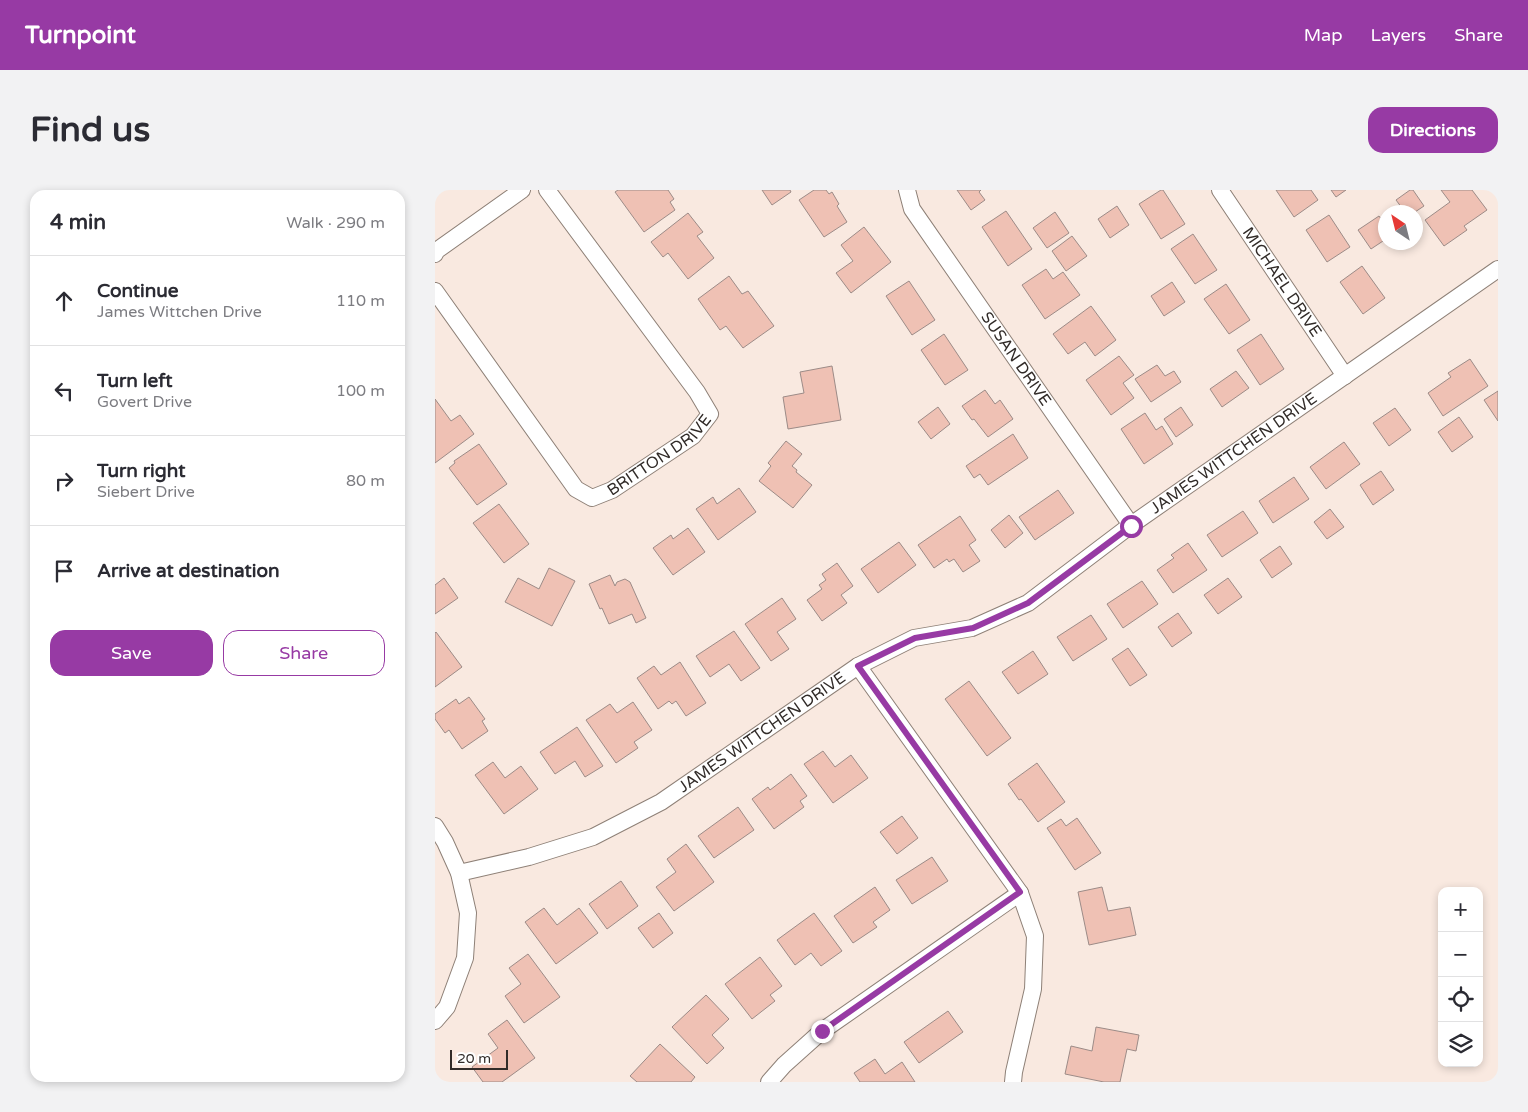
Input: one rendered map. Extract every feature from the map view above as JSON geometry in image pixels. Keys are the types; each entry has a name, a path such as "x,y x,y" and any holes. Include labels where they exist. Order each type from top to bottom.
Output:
{"street":[{"path":"435,254 436,251 523,190"},
{"name":"BRITTON DRIVE","path":"435,291 576,489 592,498 612,490 693,436 710,414 697,392 547,190"},
{"name":"SUSAN DRIVE","path":"907,190 913,209 1131,526"},
{"name":"MICHAEL DRIVE","path":"1220,190 1345,376"},
{"name":"JAMES WITTCHEN DRIVE","path":"459,873 529,857 593,837 661,802 858,666 915,638 973,628 1028,603 1131,526 1498,269"},
{"path":"858,666 1020,892 1035,936 1033,989 1013,1082"},
{"path":"435,826 445,842 459,873 468,913 465,958 447,1007 435,1021"},
{"path":"769,1082 784,1065 822,1031 1020,892"}],"building":[{"path":"618,190 668,190 674,199 670,202 675,210 644,232 615,192"},
{"path":"762,190 790,190 791,192 772,205"},
{"path":"814,190 826,190 829,194 832,192 839,204 837,206 847,222 824,237 799,200"},
{"path":"957,190 981,190 979,192 985,200 971,210"},
{"path":"1163,190 1185,224 1161,239 1139,204"},
{"path":"1276,190 1311,190 1318,200 1294,217"},
{"path":"1331,190 1346,190 1336,197"},
{"path":"1410,190 1413,190 1424,206 1400,205 1396,200"},
{"path":"1441,190 1472,190 1487,210 1464,226 1467,230 1444,246 1425,220 1450,202"},
{"path":"1117,206 1129,225 1110,238 1098,219"},
{"path":"1006,211 1032,249 1008,266 982,227"},
{"path":"1055,212 1069,233 1047,248 1033,228"},
{"path":"688,213 703,232 697,236 714,258 688,279 668,253 663,257 651,242"},
{"path":"1329,215 1350,247 1327,262 1306,230"},
{"path":"1378,217 1378,244 1371,249 1358,230"},
{"path":"864,227 891,262 851,293 836,273 853,261 841,245"},
{"path":"1193,234 1217,270 1195,284 1171,249"},
{"path":"1072,236 1087,256 1066,271 1052,251"},
{"path":"1362,266 1385,298 1363,314 1340,282"},
{"path":"1046,269 1053,279 1063,272 1080,295 1045,319 1022,285"},
{"path":"729,276 742,294 748,291 774,326 743,348 726,326 720,330 698,299"},
{"path":"909,281 935,320 912,335 886,296"},
{"path":"1172,282 1185,302 1164,316 1151,296"},
{"path":"1226,284 1250,320 1229,334 1204,299"},
{"path":"1091,306 1116,340 1095,356 1085,342 1068,354 1053,334"},
{"path":"944,334 968,370 945,385 921,350"},
{"path":"1261,334 1284,369 1260,385 1237,350"},
{"path":"1119,356 1134,375 1123,383 1134,398 1111,415 1086,380"},
{"path":"1470,359 1488,386 1443,416 1428,393 1451,377 1448,373"},
{"path":"1157,365 1165,376 1174,371 1181,382 1151,402 1135,379"},
{"path":"832,366 841,420 788,429 783,397 804,393 800,372"},
{"path":"1236,371 1249,388 1222,407 1210,389"},
{"path":"985,390 995,404 1000,400 1013,419 988,437 962,406"},
{"path":"1498,391 1498,421 1484,400"},
{"path":"435,399 451,421 460,415 474,434 435,463"},
{"path":"938,407 950,424 931,439 918,422"},
{"path":"1181,407 1193,425 1176,437 1164,419"},
{"path":"1395,408 1411,430 1389,446 1373,423"},
{"path":"1145,413 1156,430 1162,426 1173,444 1144,464 1121,429"},
{"path":"1459,417 1473,437 1452,452 1438,432"},
{"path":"1013,434 1028,458 988,485 980,474 974,478 966,466"},
{"path":"786,441 802,454 792,466 797,470 796,472 812,485 793,508 759,481 771,466 768,463"},
{"path":"1344,442 1360,464 1326,489 1310,467"},
{"path":"479,444 507,484 477,505 449,468 455,463 454,461"},
{"path":"1381,471 1394,490 1373,505 1360,485"},
{"path":"1294,477 1309,499 1273,523 1259,501"},
{"path":"739,488 756,512 718,540 696,509 713,497 717,504"},
{"path":"1058,490 1074,513 1035,540 1019,517"},
{"path":"499,504 529,544 504,563 473,523"},
{"path":"1330,509 1344,527 1327,539 1314,522"},
{"path":"1243,511 1258,533 1222,557 1207,535"},
{"path":"1009,515 1023,533 1005,548 991,530"},
{"path":"960,516 976,540 969,545 980,561 963,572 954,559 949,562 947,559 934,568 918,545"},
{"path":"688,528 705,552 673,575 653,548 671,535 673,539"},
{"path":"899,542 916,565 878,593 861,569"},
{"path":"1188,543 1207,570 1173,593 1157,570 1174,558 1171,555"},
{"path":"1280,546 1292,564 1272,578 1260,560"},
{"path":"837,563 853,586 841,595 847,603 822,621 807,600 822,589 819,585 826,580 822,574"},
{"path":"549,568 575,581 552,626 505,602 518,578 539,589"},
{"path":"610,575 615,586 617,582 625,579 630,582 646,618 636,623 632,614 609,624 589,584"},
{"path":"444,578 458,598 435,614 435,585"},
{"path":"1228,578 1242,597 1218,614 1204,595"},
{"path":"1142,581 1158,604 1123,628 1107,604"},
{"path":"782,598 796,619 777,632 789,649 771,661 745,624"},
{"path":"1178,613 1192,633 1172,647 1158,627"},
{"path":"1091,615 1107,639 1073,661 1057,637"},
{"path":"734,631 760,668 741,681 729,664 710,677 696,656"},
{"path":"435,633 462,667 435,687"},
{"path":"1128,648 1147,675 1130,686 1112,659"},
{"path":"1033,651 1048,674 1018,694 1002,672"},
{"path":"680,662 706,703 686,716 676,701 672,704 669,701 658,709 637,678 654,666 661,675"},
{"path":"969,681 1011,738 987,756 945,699"},
{"path":"469,697 485,719 482,721 488,731 462,749 449,730 445,733 435,719 435,714 456,699 459,704"},
{"path":"633,702 652,730 634,742 638,748 616,763 586,720 610,704 617,713"},
{"path":"577,727 603,766 585,777 575,761 555,774 540,752"},
{"path":"823,751 835,767 851,755 868,778 833,803 804,764"},
{"path":"493,762 505,778 521,766 538,789 504,814 475,775"},
{"path":"1037,763 1065,802 1038,822 1008,784"},
{"path":"791,774 807,796 800,801 804,807 774,829 752,799 768,787 770,790"},
{"path":"738,807 754,830 714,858 698,836"},
{"path":"902,816 918,838 897,854 880,832"},
{"path":"1077,818 1101,853 1075,870 1047,828 1061,819 1066,826"},
{"path":"686,844 714,882 674,911 656,887 676,872 667,859"},
{"path":"932,857 948,881 912,904 896,880"},
{"path":"621,881 638,906 607,929 589,904"},
{"path":"875,887 890,910 873,922 877,927 853,943 834,916"},
{"path":"1102,887 1108,911 1130,907 1136,935 1089,945 1078,892"},
{"path":"544,908 557,925 579,908 598,933 556,964 525,922"},
{"path":"659,913 673,933 653,948 638,928"},
{"path":"814,913 842,951 821,966 811,953 795,965 777,940"},
{"path":"528,954 560,997 524,1023 505,996 521,984 509,968"},
{"path":"760,957 782,986 770,995 775,1001 752,1019 725,984"},
{"path":"706,995 729,1019 712,1035 724,1048 707,1064 672,1027"},
{"path":"948,1011 963,1032 919,1063 904,1042"},
{"path":"507,1020 535,1058 502,1082 483,1082 472,1067 498,1048 488,1034"},
{"path":"1096,1027 1139,1035 1136,1051 1127,1049 1120,1082 1104,1082 1065,1074 1071,1046 1092,1051"},
{"path":"660,1044 695,1077 691,1082 637,1082 630,1076"},
{"path":"875,1059 885,1074 902,1062 915,1082 860,1082 854,1073"}],"route":[{"path":"822,1031 1020,892 858,666 915,638 973,628 1028,603 1131,526"}]}
